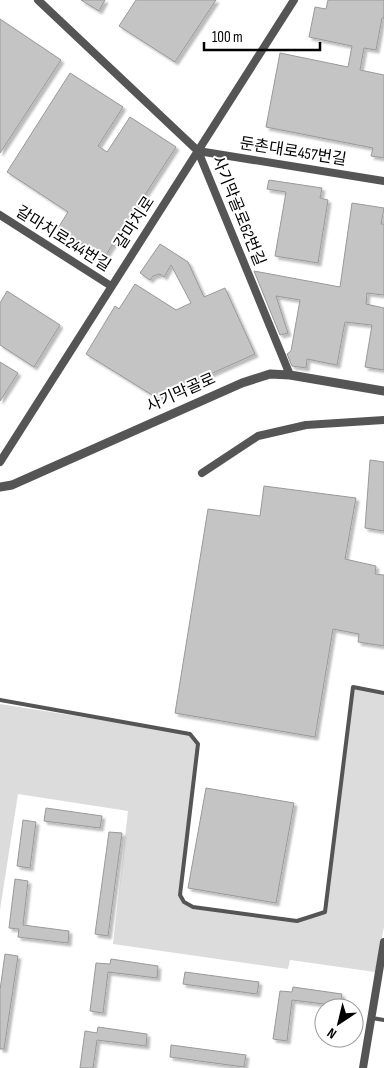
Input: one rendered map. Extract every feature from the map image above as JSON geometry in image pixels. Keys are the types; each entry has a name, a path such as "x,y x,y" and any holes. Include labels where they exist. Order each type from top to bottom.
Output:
{"street":[{"name":"사기막골로62번길","path":"38,0 198,151 290,375"},
{"name":"갈마치로","path":"0,462 294,0"},
{"name":"둔촌대로457번길","path":"198,151 384,181"},
{"name":"갈마치로244번길","path":"0,215 111,286"},
{"name":"사기막골로","path":"0,487 12,485 242,383 270,374 290,375 384,391"},
{"path":"202,473 258,436 306,425 384,420"},
{"path":"363,1068 381,975 384,942"}],"lane":[{"path":"0,700 190,734 198,744 180,895 184,902 193,906 298,921 325,912 352,688 384,693"},
{"path":"372,1018 384,1020"}],"shaded area":[{"path":"353,687 384,693 384,927 375,972 290,960 288,969 113,944 128,811 18,794 0,910 0,704 190,734 198,744 180,895 184,902 193,907 297,921 325,912"}],"building":[{"path":"81,0 105,0 99,11"},
{"path":"136,0 216,0 175,62 119,26"},
{"path":"328,0 384,0 384,18 382,18 376,50 364,48 360,70 384,75 384,158 371,156 373,148 266,127 280,53 348,67 352,46 309,37 315,7 326,9"},
{"path":"0,19 61,60 0,153"},
{"path":"70,73 123,107 98,146 107,152 130,117 176,147 104,258 58,228 68,212 7,172"},
{"path":"269,180 322,188 320,198 328,200 318,263 275,256 286,192 267,189"},
{"path":"352,203 384,208 381,224 384,224 384,295 367,293 366,304 384,308 384,370 365,367 372,325 345,322 337,365 307,359 306,368 292,366 287,354 291,351 300,300 276,296 288,333 280,335 254,271 340,287"},
{"path":"160,244 188,262 204,297 225,288 255,354 157,398 86,354 115,306 119,309 135,284 176,310 191,303 171,265 164,277 160,274 153,276 150,280 140,273"},
{"path":"7,291 60,325 34,367 0,345 0,303"},
{"path":"0,362 18,373 0,401"},
{"path":"370,460 384,462 384,531 365,528"},
{"path":"264,486 356,498 345,559 376,566 375,574 384,575 384,646 358,642 359,634 333,629 315,737 175,713 208,509 260,516"},
{"path":"206,788 294,803 276,903 188,888"},
{"path":"46,808 102,816 100,828 44,821"},
{"path":"23,820 36,822 30,868 17,866"},
{"path":"109,832 122,833 108,936 95,934"},
{"path":"15,879 28,881 23,925 69,931 68,943 18,937 19,929 9,928"},
{"path":"5,954 18,956 4,1049 0,1049 0,990"},
{"path":"111,959 158,966 157,978 108,972 103,1013 90,1011 96,963 110,964"},
{"path":"185,972 259,982 257,994 183,984"},
{"path":"293,987 342,994 341,998 314,998 314,1003 292,1000 287,1041 273,1039 280,991 292,992"},
{"path":"98,1027 147,1034 146,1046 97,1040 93,1068 80,1068 85,1031 97,1033"},
{"path":"171,1045 246,1055 244,1067 170,1057"}]}
